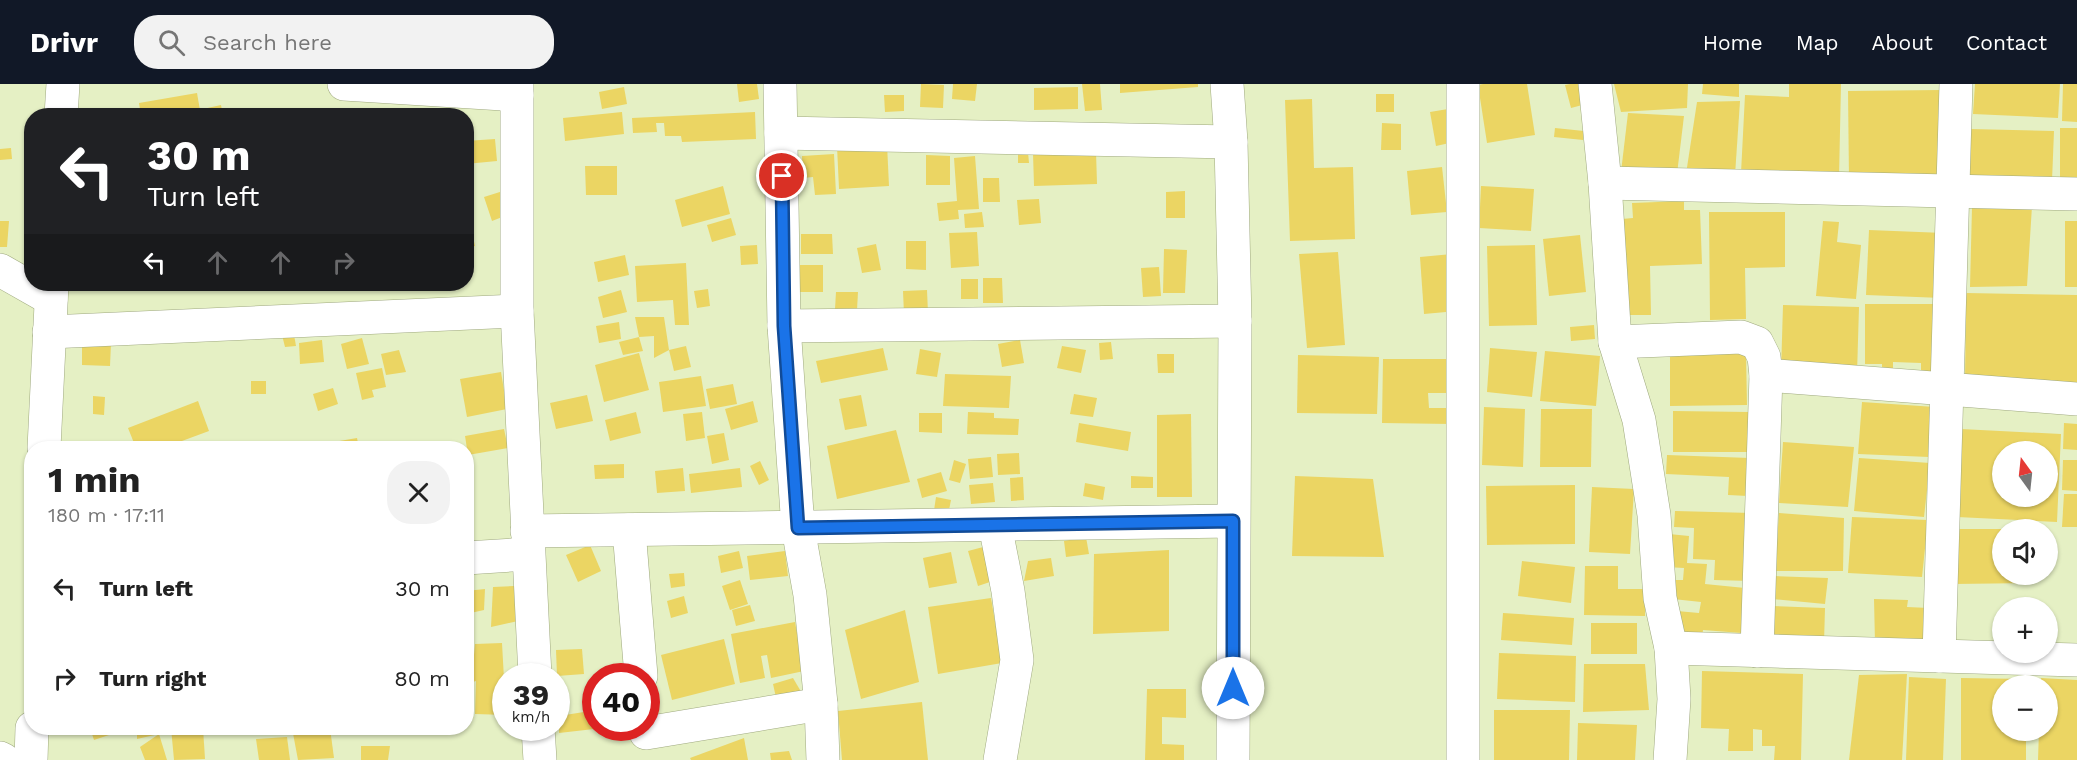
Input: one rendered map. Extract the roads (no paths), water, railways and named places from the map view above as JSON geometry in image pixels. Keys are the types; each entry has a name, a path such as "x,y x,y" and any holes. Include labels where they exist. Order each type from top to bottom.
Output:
{"street":[{"path":"62,108 63,84"},
{"path":"344,84 517,89 518,311 534,663"},
{"path":"780,84 784,326 798,528 810,595 822,704 823,760"},
{"path":"1227,84 1231,142 1235,321 1233,760"},
{"path":"1463,84 1463,760"},
{"path":"1595,84 1605,183 1615,342 1641,431 1654,514 1659,598 1671,648 1674,699 1670,760"},
{"path":"1939,656 1956,84"},
{"path":"781,133 1231,142"},
{"path":"1605,183 2077,194"},
{"path":"0,270 24,280"},
{"path":"44,441 51,291"},
{"path":"49,332 518,311"},
{"path":"784,326 1235,321"},
{"path":"1615,342 1741,337 1757,343 1764,357 1766,375 1757,651"},
{"path":"1766,375 2077,399"},
{"path":"474,556 528,542 629,530 1233,521"},
{"path":"995,525 1008,591 1017,660 1000,760"},
{"path":"629,530 640,663"},
{"path":"1671,648 2077,660"},
{"path":"660,737 822,704"},
{"path":"31,760 32,735"},
{"path":"539,741 540,760"},
{"path":"0,758 4,760"}]}
